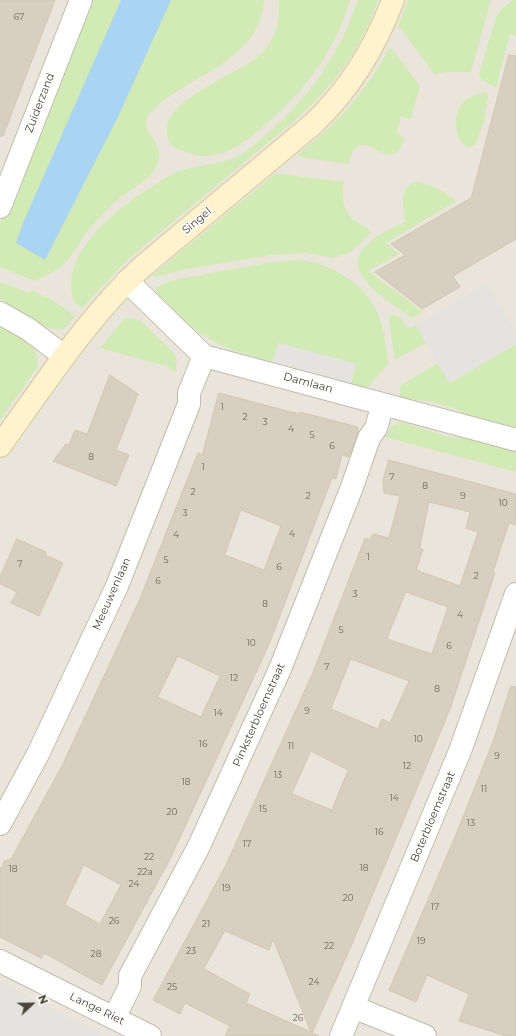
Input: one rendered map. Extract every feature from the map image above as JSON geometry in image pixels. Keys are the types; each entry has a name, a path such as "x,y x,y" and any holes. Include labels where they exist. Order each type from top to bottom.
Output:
{"main road":[{"name":"Singel","path":"0,446 94,316 127,281 313,124 335,102 350,84 371,50 393,0"}],"street":[{"name":"Zuiderzand","path":"0,207 81,0"},
{"name":"Damlaan","path":"127,281 204,356 516,440"},
{"path":"0,312 28,329 64,356"},
{"name":"Meeuwenlaan","path":"0,824 38,754 117,586 189,404 189,392 204,356"},
{"name":"Pinksterbloemstraat","path":"114,1018 130,986 130,976 198,848 280,669 352,487 369,438 376,428 383,404"},
{"name":"Boterbloemstraat","path":"341,1036 460,751 516,594"},
{"name":"Lange Riet","path":"0,961 150,1036"},
{"path":"352,1007 425,1036"}],"shaded area":[{"path":"0,0 516,0 516,1036 0,1036"},
{"path":"487,284 516,333 516,344 449,383 416,325"},
{"path":"278,343 356,364 351,384 273,362"},
{"path":"0,982 105,1036 0,1036"}],"green space":[{"path":"87,0 121,0 16,243 45,260 118,117 171,0 264,0 260,21 250,38 237,53 167,98 152,111 147,118 146,125 158,149 159,156 157,165 151,175 121,197 102,215 85,234 72,255 62,266 35,281 0,267 0,224"},
{"path":"279,0 350,0 336,36 317,68 293,98 259,130 232,149 217,154 200,156 176,149 170,143 167,134 169,121 177,109 189,98 239,69 263,52 272,40 277,28"},
{"path":"358,0 378,0 363,35 354,51 333,81 321,95 294,121 127,260 82,308 75,303 71,285 74,267 83,249 96,232 111,217 143,192 176,172 222,162 239,156 265,135 283,119 314,84 339,45"},
{"path":"408,0 491,0 471,72 446,72 435,75 398,27"},
{"path":"512,0 516,0 516,37 510,33 496,88 480,78 479,75 496,17"},
{"path":"389,48 392,49 420,86 411,119 401,116 397,133 405,139 400,149 397,152 390,154 364,145 359,146 353,152 348,164 300,157 298,154 338,119 361,93"},
{"path":"483,92 487,93 488,96 484,122 475,145 469,147 464,145 460,140 456,125 456,117 461,105 471,97"},
{"path":"276,173 279,175 281,174 344,182 343,200 346,210 353,219 371,232 352,251 338,257 332,258 307,253 272,255 187,269 155,277 153,275"},
{"path":"415,182 437,188 456,201 386,243 399,254 368,271 423,312 413,318 380,295 366,281 360,273 357,265 359,257 368,244 383,233 405,222 403,205 404,194 406,189"},
{"path":"297,260 320,264 343,275 362,291 376,310 383,330 388,364 367,388 351,384 356,364 278,343 273,362 219,344 207,338 184,321 162,300 155,288 173,280 273,262"},
{"path":"0,282 29,293 31,290 51,299 75,316 65,329 46,328 0,299"},
{"path":"392,314 401,318 409,329 416,325 426,343 395,360 389,319"},
{"path":"125,318 140,320 174,353 177,362 175,373 170,367 100,348"},
{"path":"0,325 31,346 38,358 37,364 39,365 0,420"},
{"path":"516,344 516,428 472,417 456,409 432,402 400,397 400,386 438,363 450,383"},
{"path":"401,422 448,437 465,438 516,451 516,472 385,437 392,426"}],"water":[{"path":"121,0 171,0 118,117 45,260 16,243 23,223"}],"building":[{"path":"0,0 55,0 3,136 0,136"},
{"path":"509,55 516,56 516,239 453,276 460,287 422,309 375,272 405,255 391,244 471,198"},
{"path":"110,375 138,394 116,450 129,455 116,486 53,461 66,444 69,445 75,430 87,434"},
{"path":"219,393 299,414 300,412 358,427 357,430 359,430 349,457 342,455 336,479 332,478 270,642 170,859 102,985 44,953 41,958 0,937 0,868 3,866 4,861 11,859 62,766 139,601 197,455 198,453 202,455","holes":["241,510 281,526 264,570 225,555","178,656 220,676 201,717 158,697","84,865 121,885 100,924 65,905"]},
{"path":"389,460 516,494 516,525 509,523 493,572 495,573 450,709 352,944 312,1033 319,1036 225,1036 230,1026 185,1003 180,1014 153,1000 226,865 314,670 365,538 370,540 373,534 389,538 400,496 384,493 383,481","holes":["429,502 470,512 466,528 478,532 460,586 416,570 423,550 420,548","406,592 448,607 432,654 387,639","351,659 409,681 390,723 382,719 378,729 331,709","311,751 348,770 332,810 292,794","225,931 269,950 273,939 311,1032 246,1003 250,994 204,969"]},
{"path":"17,539 46,552 45,555 63,563 39,616 11,603 17,592 0,584 0,577"},
{"path":"511,686 516,687 516,1036 506,1036 459,1021 469,994 427,975 416,1002 389,990 455,837 494,739"}]}
